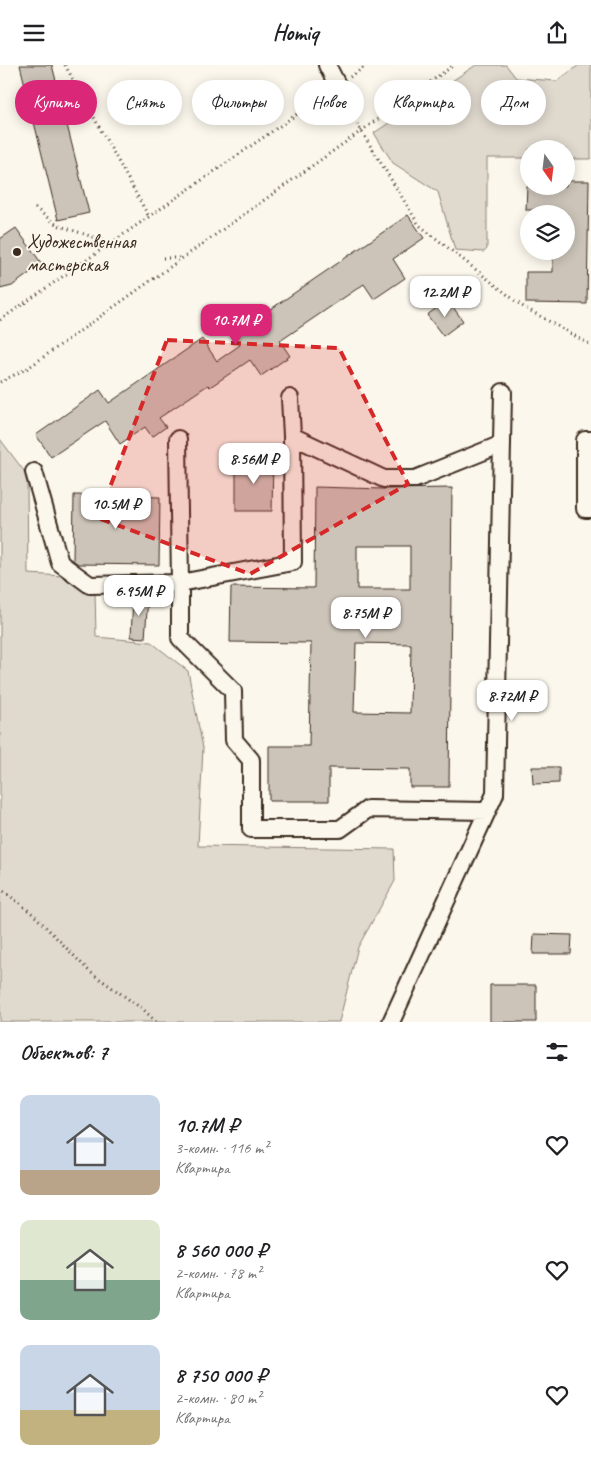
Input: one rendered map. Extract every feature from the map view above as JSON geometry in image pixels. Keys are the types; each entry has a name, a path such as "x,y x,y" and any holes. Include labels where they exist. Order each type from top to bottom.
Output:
{"street":[{"path":"327,65 335,80"},
{"path":"391,1022 495,794 503,392"},
{"path":"34,473 60,563 90,585 180,583 293,562 290,398"},
{"path":"292,436 384,479 415,479 502,444"},
{"path":"178,439 180,638 233,691 234,740 251,760 251,829 340,829 368,809 487,811"},
{"path":"591,440 585,440 585,509 591,509"}],"path":[{"path":"64,65 148,217"},
{"path":"345,80 367,65"},
{"path":"0,382 28,368 454,65"},
{"path":"0,320 294,116"},
{"path":"357,125 419,225 522,306 591,345"},
{"path":"34,208 57,225 126,248"},
{"path":"163,258 182,258"},
{"path":"0,888 34,915 90,972 144,1010 156,1022"}],"highlighted area":[{"path":"167,340 339,348 408,484 250,574 98,518"}],"shaded area":[{"path":"476,65 506,65 516,78 543,80 481,80 481,125 546,125 546,80 557,81 579,65 591,65 591,159 575,159 575,140 520,140 520,158 487,158 487,249 484,252 455,250 438,192 393,163 374,133 386,125 471,125 471,80 454,80"},
{"path":"0,439 24,471 27,483 28,574 82,577 95,590 96,637 151,642 188,671 203,748 198,846 394,849 395,881 358,947 339,1022 0,1022"}],"building":[{"path":"20,65 52,65 56,80 24,80"},
{"path":"35,125 67,125 89,213 58,220"},
{"path":"575,181 589,181 587,304 526,303 526,272 553,272 553,260 575,260 575,205 526,205 527,195 575,195"},
{"path":"408,215 424,238 393,259 405,278 374,299 364,284 280,341 290,356 261,376 250,360 159,418 166,427 152,437 145,427 120,444 105,421 51,457 36,435 100,390 109,403 202,339 217,361 240,345 233,335"},
{"name":"Художественная мастерская","path":"16,228 42,264 12,286 0,289 0,239"},
{"path":"448,300 463,321 443,336 427,315"},
{"path":"236,459 273,459 272,511 236,511"},
{"path":"315,487 452,488 449,787 410,787 410,769 329,768 329,801 269,801 269,746 309,746 311,643 230,642 231,587 314,588","holes":["357,546 410,546 410,589 357,589","356,643 411,644 410,713 354,712"]},
{"path":"74,495 160,497 159,565 78,564 73,560"},
{"path":"133,597 148,597 145,638 131,637"},
{"path":"532,767 559,767 559,783 533,784"},
{"path":"534,934 572,935 571,954 533,954"},
{"path":"490,985 536,985 536,1022 490,1022"}],"place":[{"name":"Художественная мастерская","path":"17,252"}]}
